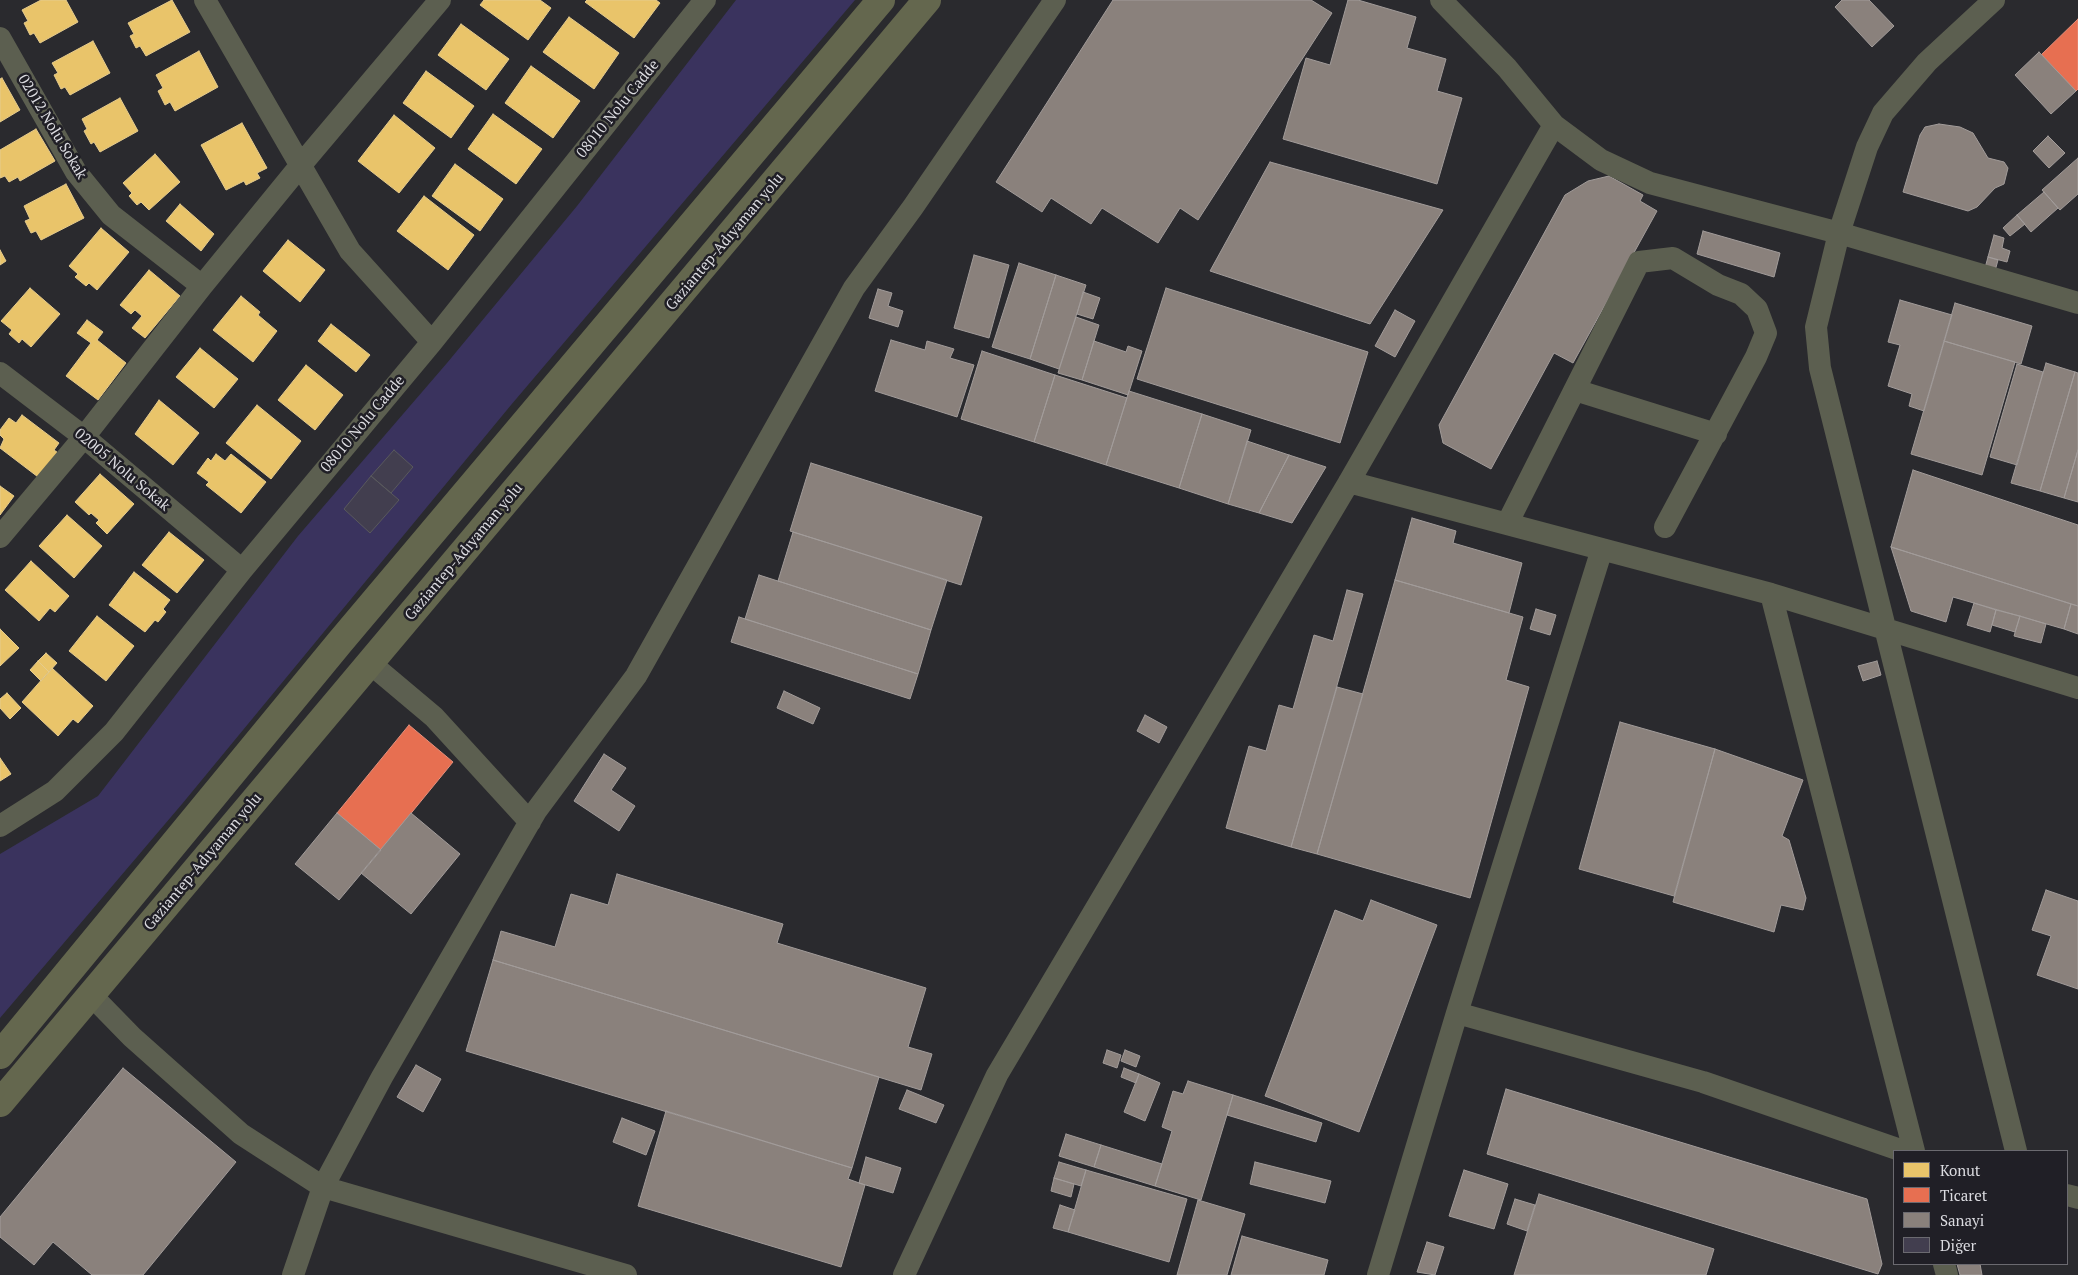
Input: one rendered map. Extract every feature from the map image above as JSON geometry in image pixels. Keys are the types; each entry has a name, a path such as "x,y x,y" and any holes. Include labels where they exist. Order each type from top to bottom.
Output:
{"highway":[{"path":"0,1056 340,642 881,0"},
{"name":"Gaziantep-Adıyaman yolu","path":"0,1103 371,664 927,0"}],"street":[{"path":"205,0 350,250 432,342"},
{"path":"0,538 84,437 202,286 300,166 440,0"},
{"name":"08010 Nolu Cadde","path":"0,826 55,792 114,732 242,570 432,342 705,0"},
{"path":"293,1275 323,1188 382,1077 530,822 636,676 854,288 913,207 1055,0"},
{"path":"1441,0 1507,68 1554,125 1601,160 1650,183 1839,233 2078,303"},
{"path":"1994,0 1927,62 1883,113 1868,146 1839,233 1816,327 1820,368 2016,1150"},
{"name":"02012 Nolu Sokak","path":"0,38 76,172 105,208 111,215 202,286"},
{"path":"904,1275 997,1075 1348,482 1554,125"},
{"path":"1507,524 1639,262 1673,258 1718,285 1741,294 1757,309 1766,333 1756,357 1716,434 1665,527"},
{"name":"02005 Nolu Sokak","path":"0,373 84,437 242,570"},
{"path":"1575,390 1716,434"},
{"path":"1348,482 1771,594 1884,627 2078,688"},
{"path":"1378,1275 1457,1013 1602,550"},
{"path":"1771,594 1914,1150"},
{"path":"371,664 434,717 530,822"},
{"path":"91,995 132,1037 241,1134 323,1188 589,1270 626,1275"},
{"path":"1457,1013 1703,1082 1900,1150"}],"shaded area":[{"path":"736,0 855,0 511,405 182,804 0,1018 0,854 98,796 298,536 447,363 577,206"}],"building: Konut":[{"path":"41,0 66,0 78,22 40,43 34,33 30,35 24,23 28,21 22,10"},
{"path":"172,0 190,32 146,56 140,46 136,48 130,36 134,34 128,23"},
{"path":"484,0 540,0 551,8 528,40 480,5"},
{"path":"587,0 656,0 660,3 634,38 585,2"},
{"path":"569,17 619,53 594,89 543,52"},
{"path":"461,24 509,59 486,90 438,55"},
{"path":"93,41 110,73 70,95 65,87 61,89 54,75 58,73 52,63"},
{"path":"199,51 218,87 175,111 170,102 165,105 158,91 163,88 156,75"},
{"path":"531,66 580,101 553,138 505,103"},
{"path":"426,71 474,106 451,138 403,103"},
{"path":"2,78 20,110 0,122 0,79"},
{"path":"120,98 138,131 100,152 94,142 91,144 84,131 87,129 82,119"},
{"path":"493,114 542,149 516,184 468,149"},
{"path":"394,115 435,148 399,193 358,161"},
{"path":"242,123 267,168 257,173 260,178 246,185 244,181 226,190 201,145"},
{"path":"36,129 55,161 20,181 18,177 9,182 5,176 0,178 0,150"},
{"path":"155,154 180,182 149,210 141,202 137,205 129,196 132,193 123,183"},
{"path":"455,164 503,199 480,231 432,196"},
{"path":"66,184 84,218 41,240 36,231 31,233 25,221 30,219 24,206"},
{"path":"424,196 474,235 448,270 397,231"},
{"path":"180,204 214,234 201,251 166,221"},
{"path":"101,228 129,252 97,290 89,283 86,286 75,277 78,274 69,266"},
{"path":"288,240 325,270 300,302 263,271"},
{"path":"0,250 6,261 0,265"},
{"path":"149,270 180,296 145,338 132,328 142,316 135,310 131,314 120,305"},
{"path":"30,288 60,314 31,347 22,339 19,343 9,334 12,330 1,321"},
{"path":"241,296 260,312 258,315 277,331 253,362 213,330"},
{"path":"87,320 103,332 97,340 126,363 98,400 66,376 91,343 77,333"},
{"path":"331,324 370,355 356,372 318,341"},
{"path":"200,348 238,379 214,408 176,377"},
{"path":"306,365 343,395 315,430 278,400"},
{"path":"159,400 199,433 173,465 135,434"},
{"path":"257,405 301,441 271,479 226,443"},
{"path":"22,415 59,443 54,450 61,455 42,480 0,448 4,439 0,435 0,430 9,418 16,423"},
{"path":"216,454 225,461 231,454 266,482 241,513 206,485 209,482 197,473 208,458 211,461"},
{"path":"100,474 134,504 107,534 96,523 99,520 91,513 89,515 75,502"},
{"path":"0,486 14,496 0,515"},
{"path":"67,515 102,546 74,578 39,546"},
{"path":"169,532 204,560 177,593 142,565"},
{"path":"31,561 69,596 55,612 50,608 39,621 5,590"},
{"path":"134,572 170,600 163,609 166,612 158,622 155,620 145,632 109,605"},
{"path":"97,616 134,646 106,681 69,651"},
{"path":"0,629 19,648 0,666"},
{"path":"46,653 57,663 49,672 38,661"},
{"path":"38,661 49,672 41,681 30,670"},
{"path":"52,668 93,706 78,723 73,719 58,736 22,702"},
{"path":"7,693 21,708 10,719 0,708 0,699"},
{"path":"0,758 11,774 0,781"}],"building: Ticaret":[{"path":"2078,19 2078,89 2076,91 2041,55"},
{"path":"409,725 453,762 381,850 337,813"}],"building: Sanayi":[{"path":"1113,0 1311,0 1332,13 1198,220 1180,208 1158,243 1102,208 1091,224 1051,198 1042,212 996,182"},
{"path":"1348,0 1358,0 1416,17 1407,48 1446,59 1437,91 1462,98 1437,184 1283,139 1306,58 1330,65"},
{"path":"1842,0 1869,0 1894,26 1872,47 1835,7"},
{"path":"2039,52 2076,91 2051,114 2015,75"},
{"path":"1939,124 1960,127 1973,133 1988,158 2004,162 2008,168 2004,184 1995,188 1977,207 1968,211 1903,192 1920,135 1925,127"},
{"path":"2048,136 2065,153 2049,168 2033,151"},
{"path":"2078,158 2078,194 2060,210 2042,190"},
{"path":"1270,162 1443,210 1370,324 1210,271"},
{"path":"1609,176 1643,195 1640,201 1657,211 1573,363 1554,353 1491,469 1443,443 1439,425 1565,195 1588,181"},
{"path":"2044,192 2058,208 2031,232 2017,215"},
{"path":"2017,215 2025,224 2010,236 2003,228"},
{"path":"1703,231 1780,253 1774,277 1697,254"},
{"path":"1994,235 2004,238 2002,248 2010,251 2007,262 1988,257"},
{"path":"974,255 1009,265 989,338 954,328"},
{"path":"1988,257 1998,260 1995,271 1985,268"},
{"path":"1019,263 1056,275 1030,359 992,347"},
{"path":"1056,275 1086,285 1059,369 1030,359"},
{"path":"1166,288 1368,352 1340,443 1137,379"},
{"path":"878,289 892,293 888,306 903,311 898,327 869,318"},
{"path":"1083,292 1100,298 1093,319 1077,314"},
{"path":"1900,300 1952,315 1924,411 1909,406 1912,394 1888,386 1900,345 1888,342"},
{"path":"1955,303 2032,326 2021,364 1944,341"},
{"path":"1395,310 1415,321 1395,357 1375,346"},
{"path":"1076,317 1099,325 1082,380 1058,373"},
{"path":"891,340 925,350 927,341 954,349 950,358 974,365 957,417 875,391"},
{"path":"1094,341 1126,352 1128,346 1142,351 1128,395 1082,380"},
{"path":"1944,341 2015,362 1982,475 1911,454"},
{"path":"982,351 1055,375 1034,442 961,419"},
{"path":"2046,363 2075,372 2040,491 2011,483"},
{"path":"2017,364 2043,372 2017,465 1990,457"},
{"path":"2075,372 2078,373 2078,450 2064,498 2040,491"},
{"path":"1055,375 1127,398 1106,465 1034,442"},
{"path":"1129,391 1202,414 1179,488 1106,465"},
{"path":"1202,414 1251,430 1228,504 1179,488"},
{"path":"1247,441 1289,455 1259,513 1228,504"},
{"path":"2078,450 2078,502 2064,498"},
{"path":"1289,455 1326,467 1292,523 1259,513"},
{"path":"811,463 982,517 961,585 790,531"},
{"path":"1913,470 2078,525 2078,606 1891,547"},
{"path":"1412,518 1456,531 1453,543 1522,563 1509,613 1395,580"},
{"path":"793,532 947,580 931,630 778,581"},
{"path":"1891,547 2071,604 2064,629 1953,597 1946,622 1911,611"},
{"path":"759,575 931,630 918,674 745,619"},
{"path":"1395,580 1523,617 1506,680 1529,687 1470,898 1317,854"},
{"path":"1347,590 1363,594 1291,847 1226,828 1249,746 1266,751 1279,705 1293,709 1314,635 1333,641"},
{"path":"1974,603 1996,610 1990,632 1967,625"},
{"path":"2071,604 2078,606 2078,634 2064,629"},
{"path":"1536,609 1556,615 1550,635 1530,629"},
{"path":"1996,610 2020,616 2015,632 1992,625"},
{"path":"2020,616 2046,624 2041,643 2014,636"},
{"path":"739,617 918,674 910,699 731,642"},
{"path":"1877,661 1881,675 1863,681 1858,666"},
{"path":"1337,687 1363,694 1317,854 1291,847"},
{"path":"784,691 820,708 813,724 777,708"},
{"path":"1145,715 1167,727 1159,743 1137,731"},
{"path":"1620,722 1715,749 1674,896 1579,869"},
{"path":"1715,749 1803,780 1782,836 1789,840 1806,898 1803,910 1781,905 1774,932 1673,902"},
{"path":"604,754 626,768 611,790 635,806 619,831 574,801"},
{"path":"337,813 381,850 339,900 295,864"},
{"path":"411,813 460,854 411,914 361,873"},
{"path":"617,874 783,924 777,943 926,988 908,1047 932,1054 921,1090 493,960 501,931 555,947 571,894 608,905"},
{"path":"2046,890 2078,901 2078,989 2037,975 2051,936 2032,930"},
{"path":"1371,900 1437,925 1359,1132 1265,1096 1335,910 1363,921"},
{"path":"493,960 879,1077 852,1168 466,1051"},
{"path":"1107,1050 1121,1055 1117,1068 1103,1063"},
{"path":"1125,1050 1140,1056 1136,1067 1121,1061"},
{"path":"416,1065 441,1079 423,1112 397,1097"},
{"path":"123,1068 236,1162 143,1275 92,1275 53,1242 34,1265 0,1237 0,1217"},
{"path":"1124,1068 1139,1074 1136,1083 1121,1077"},
{"path":"1139,1074 1160,1083 1145,1121 1124,1112"},
{"path":"1188,1081 1233,1095 1201,1200 1155,1186 1172,1131 1162,1127 1173,1091 1183,1094"},
{"path":"1506,1089 1867,1199 1882,1264 1878,1274 1487,1154"},
{"path":"907,1090 944,1105 936,1123 899,1109"},
{"path":"1233,1095 1322,1123 1316,1142 1227,1115"},
{"path":"666,1111 852,1168 848,1179 865,1185 841,1267 638,1206"},
{"path":"622,1118 655,1131 646,1155 613,1142"},
{"path":"1066,1134 1101,1145 1094,1167 1059,1156"},
{"path":"1101,1145 1162,1164 1155,1186 1094,1167"},
{"path":"866,1157 901,1168 893,1193 859,1183"},
{"path":"1059,1162 1086,1170 1081,1186 1054,1178"},
{"path":"1255,1162 1331,1181 1325,1203 1250,1184"},
{"path":"1086,1170 1187,1199 1169,1262 1068,1232"},
{"path":"1464,1170 1508,1184 1494,1229 1449,1216"},
{"path":"1054,1178 1074,1184 1071,1197 1051,1191"},
{"path":"1539,1194 1714,1249 1706,1275 1514,1275"},
{"path":"1515,1199 1535,1205 1527,1231 1507,1224"},
{"path":"1198,1200 1245,1214 1227,1275 1177,1275"},
{"path":"1060,1205 1075,1210 1068,1232 1053,1228"},
{"path":"1242,1236 1328,1260 1324,1275 1231,1275"},
{"path":"1427,1242 1444,1247 1435,1275 1417,1272"},
{"path":"1957,1265 1980,1265 1982,1275 1960,1275"}],"building: Diğer":[{"path":"394,450 413,467 391,493 371,476"},
{"path":"371,476 399,500 370,533 344,509"}]}
